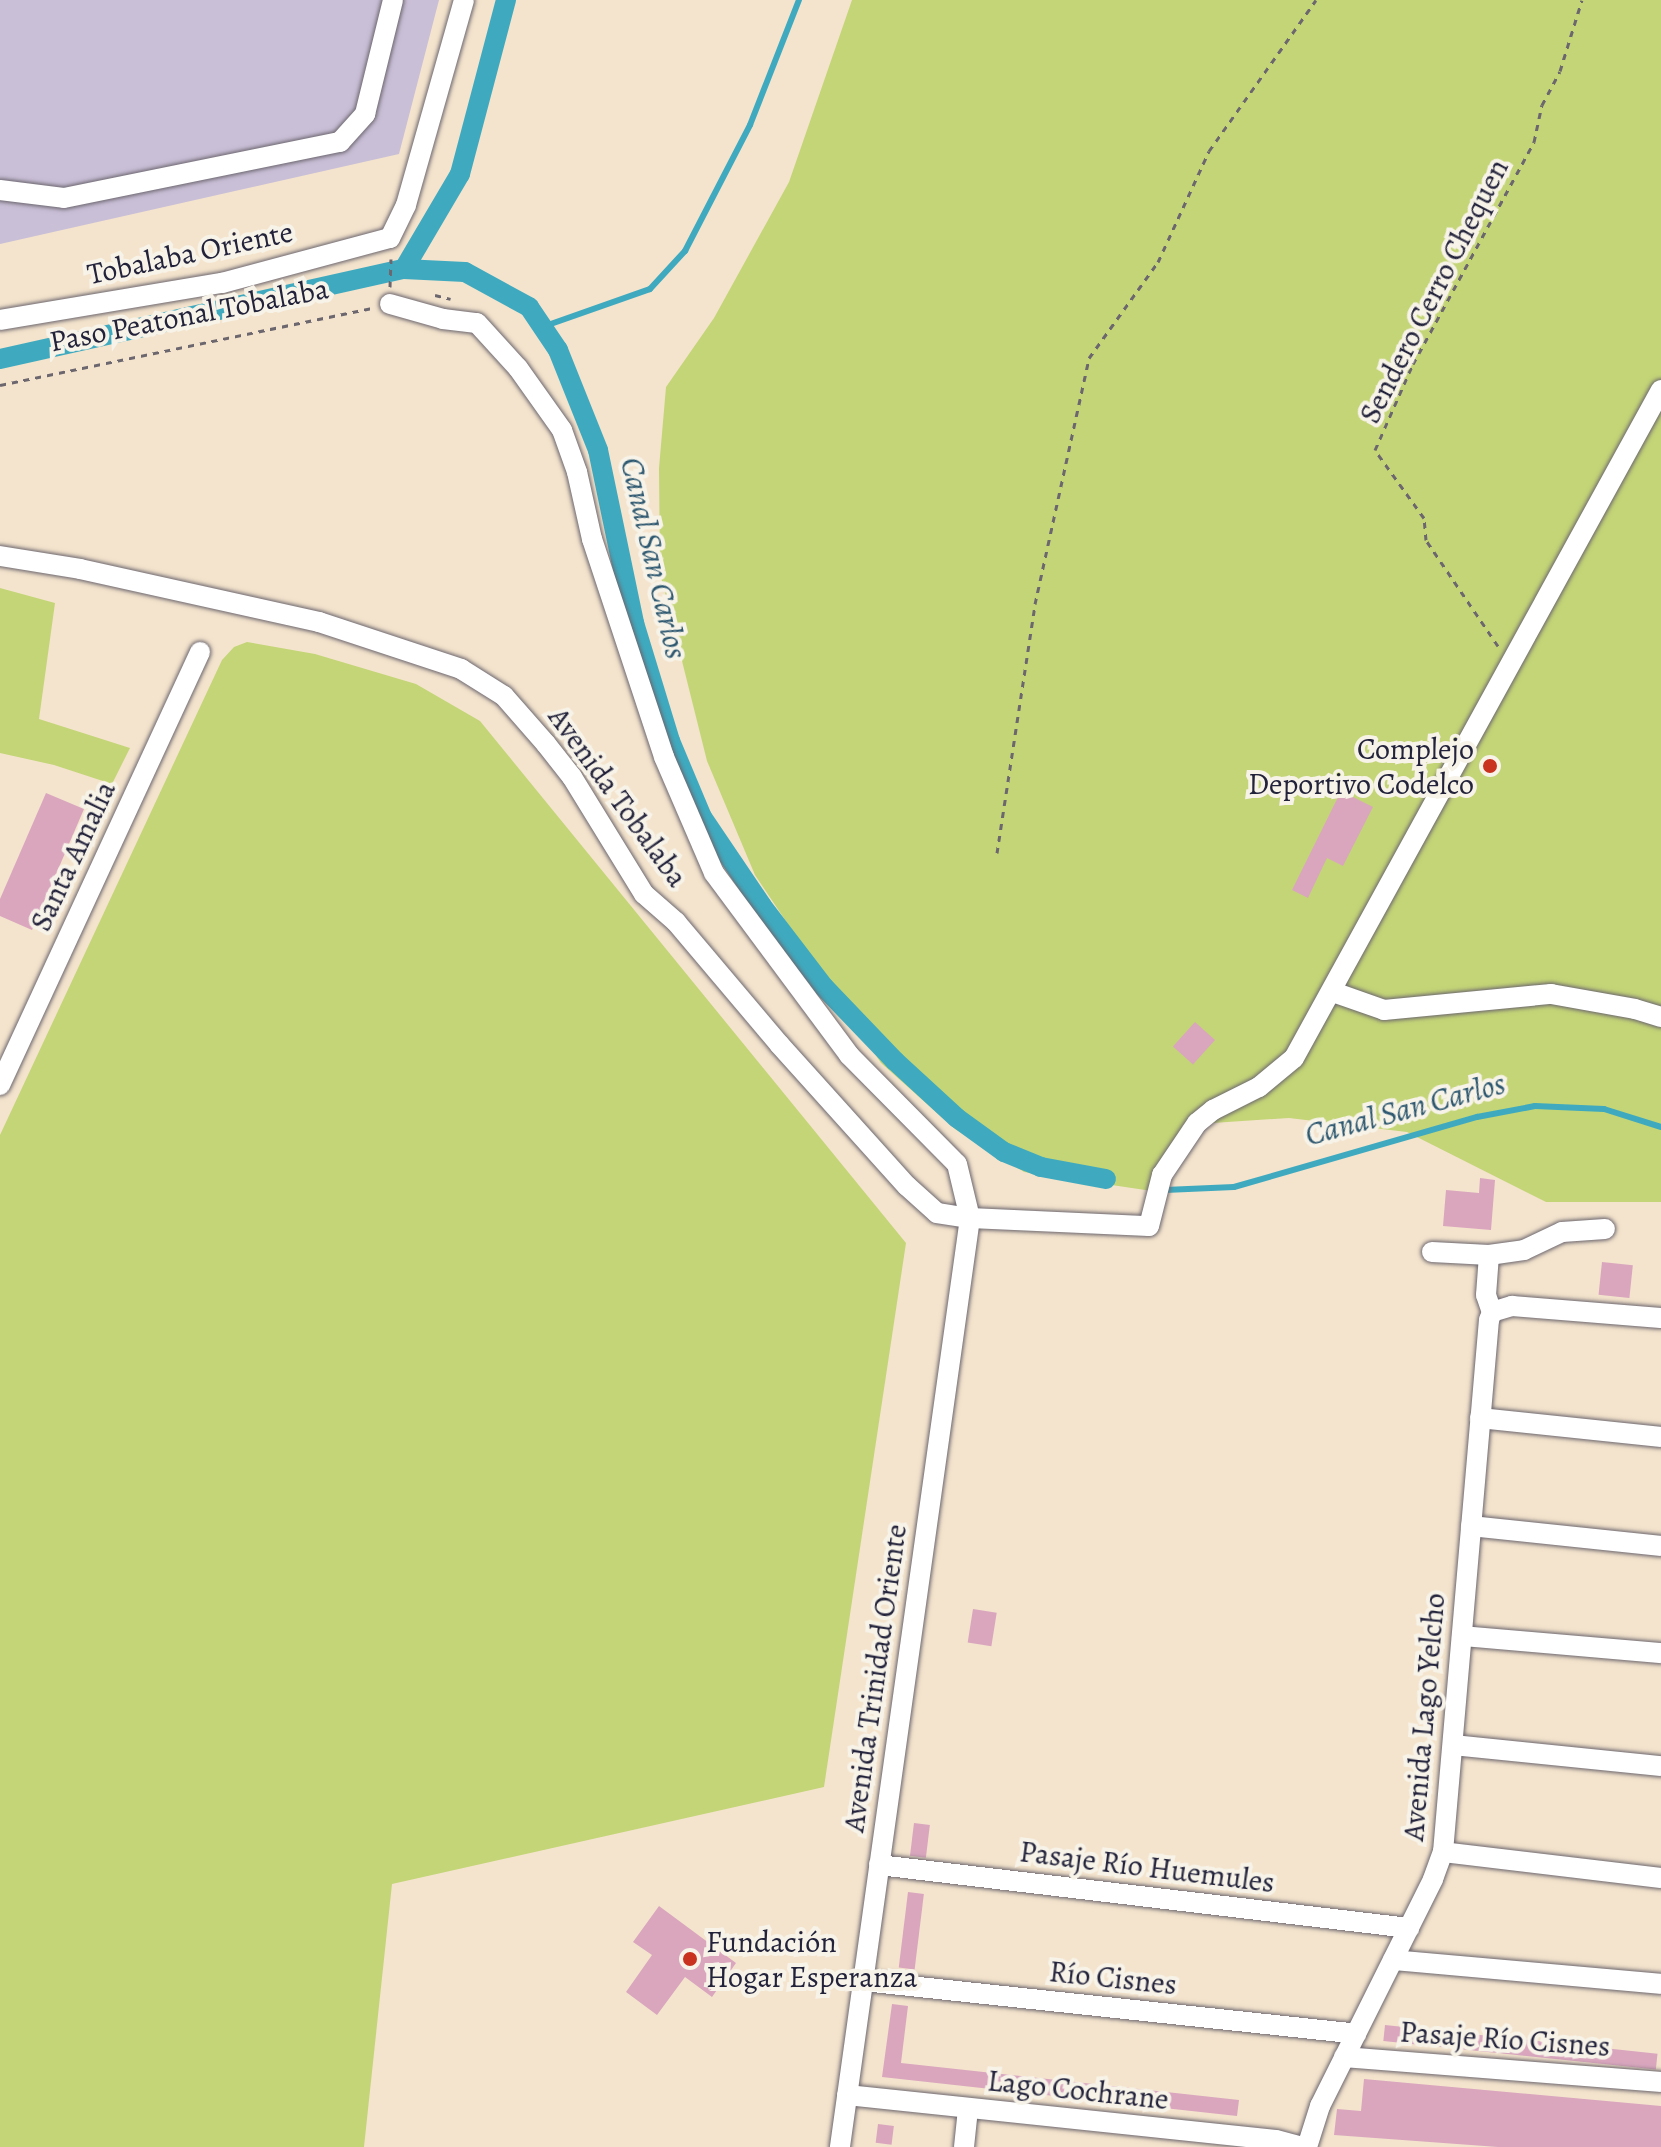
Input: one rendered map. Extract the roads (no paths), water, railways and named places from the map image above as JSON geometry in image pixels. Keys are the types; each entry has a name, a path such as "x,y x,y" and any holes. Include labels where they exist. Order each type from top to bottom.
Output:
{"street":[{"path":"0,190 64,198 340,142 365,114 393,0"},
{"name":"Tobalaba Oriente","path":"0,320 222,283 391,245 406,205 464,0"},
{"path":"390,300 443,319 477,323 518,368 562,430 577,472 592,539 664,757 714,873 849,1055 957,1164 970,1218"},
{"path":"1661,390 1333,992 1384,1010 1551,994 1635,1009 1661,1017"},
{"name":"Avenida Tobalaba","path":"0,556 80,569 332,626 461,669 504,696 572,777 644,894 676,922 779,1044 907,1186 937,1213 970,1218 1149,1226 1162,1175 1197,1123 1213,1110 1259,1087 1294,1058 1333,992"},
{"name":"Santa Amalia","path":"0,1085 200,652"},
{"name":"Avenida Trinidad Oriente","path":"840,2147 970,1218"},
{"path":"1432,1252 1489,1255 1524,1250 1562,1232 1605,1229"},
{"name":"Avenida Lago Yelcho","path":"1304,2147 1315,2118 1443,1852 1492,1312 1486,1295 1489,1255"},
{"path":"1492,1312 1512,1306 1661,1318"},
{"path":"1480,1418 1661,1437"},
{"path":"1471,1526 1661,1546"},
{"path":"1462,1636 1661,1653"},
{"path":"1453,1745 1661,1766"},
{"path":"1443,1852 1661,1878"},
{"name":"Pasaje Río Huemules","path":"879,1865 1409,1928"},
{"path":"1393,1960 1661,1984"},
{"name":"Río Cisnes","path":"863,1981 1356,2034"},
{"name":"Pasaje Río Cisnes","path":"1344,2057 1661,2082"},
{"name":"Lago Cochrane","path":"847,2095 968,2108 1149,2137 1276,2140 1304,2147"},
{"path":"964,2147 968,2108"}],"waterway":[{"path":"404,269 460,174 506,0"},
{"path":"545,326 650,289 685,251 750,125 799,0"},
{"name":"Canal San Carlos","path":"0,359 404,269 465,272 529,307 558,350 598,450 634,623 670,741 702,817 762,906 824,987 895,1061 957,1118 1004,1152 1041,1167 1106,1179"},
{"name":"Canal San Carlos","path":"1165,1190 1234,1187 1477,1117 1535,1106 1604,1109 1661,1127"}],"place":[{"name":"Complejo Deportivo Codelco","path":"1490,766"},
{"name":"Fundación Hogar Esperanza","path":"690,1959"}]}
